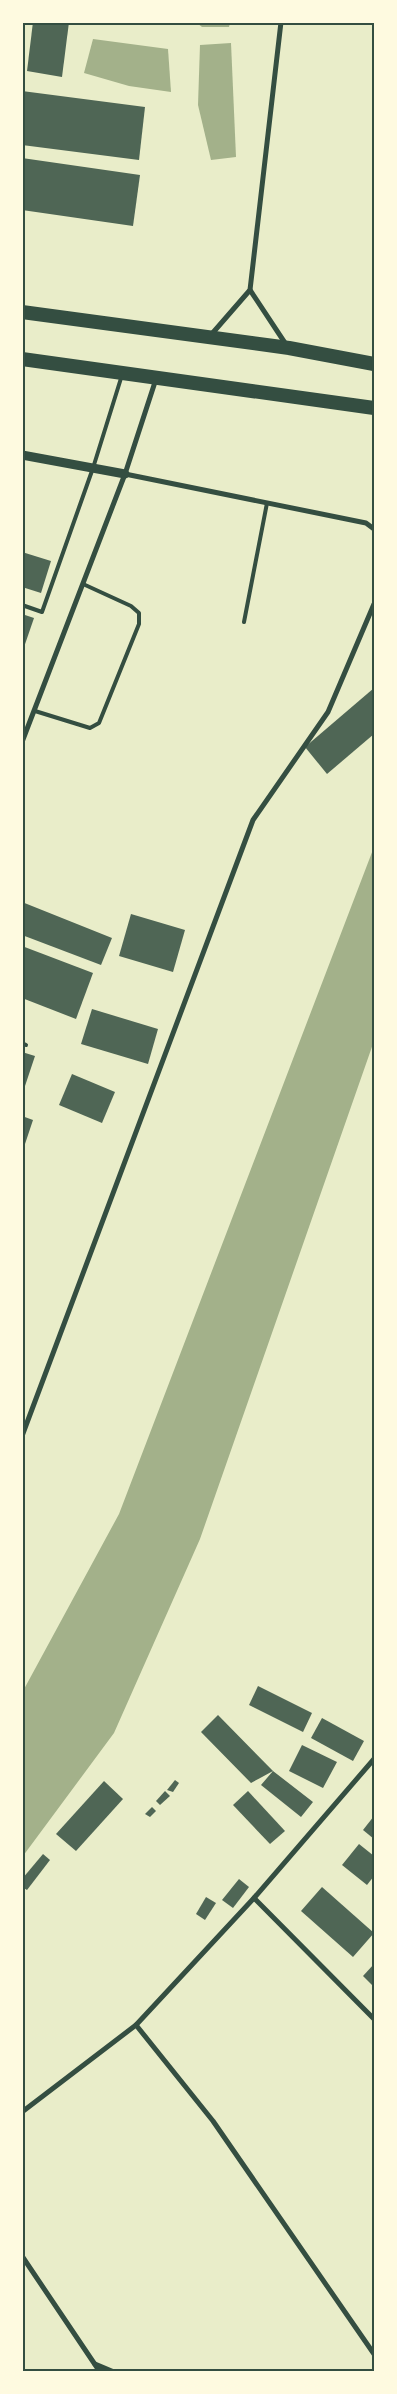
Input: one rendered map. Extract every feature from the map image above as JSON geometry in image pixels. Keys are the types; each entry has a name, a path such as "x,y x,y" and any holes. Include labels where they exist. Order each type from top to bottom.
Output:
{"highway":[{"path":"22,312 288,348 374,364"},
{"path":"22,359 374,408"}],"street":[{"path":"208,338 250,290 281,22"},
{"path":"250,290 288,348"},
{"path":"23,740 125,474 156,378"},
{"path":"22,455 125,474 366,524 374,529"},
{"path":"22,1436 253,820 328,712 374,604"},
{"path":"22,2112 136,2025 254,1898 374,1759"},
{"path":"254,1898 374,2018"},
{"path":"136,2025 213,2121 374,2354"},
{"path":"22,2256 100,2372"},
{"path":"94,2364 114,2372"}],"lane":[{"path":"22,605 42,612 93,468 122,373"},
{"path":"244,622 266,503"},
{"path":"35,711 90,728 99,723 139,624 139,613 131,606 83,584"}],"shaded area":[{"path":"197,23 230,23 229,27 202,27"},
{"path":"93,39 168,49 171,92 129,86 84,73"},
{"path":"231,43 236,157 211,160 198,105 200,45"},
{"path":"374,847 374,1041 200,1539 114,1733 23,1856 23,1691 119,1514"}],"building":[{"path":"33,22 69,22 62,77 27,71"},
{"path":"22,91 145,107 139,160 22,145"},
{"path":"22,158 140,175 133,226 22,210"},
{"path":"22,552 51,561 41,593 22,587"},
{"path":"22,614 34,618 23,650 22,650"},
{"path":"374,688 374,734 327,774 305,747"},
{"path":"22,902 112,938 101,965 22,935"},
{"path":"131,914 185,930 173,972 119,956"},
{"path":"22,946 93,973 76,1019 22,998"},
{"path":"92,1009 158,1029 148,1064 81,1044"},
{"path":"22,1052 35,1056 23,1092 22,1092"},
{"path":"72,1074 115,1092 102,1123 59,1105"},
{"path":"22,1116 33,1120 23,1150 22,1150"},
{"path":"258,1686 312,1713 303,1732 249,1705"},
{"path":"218,1715 273,1771 251,1783 201,1732"},
{"path":"322,1718 364,1741 353,1761 311,1738"},
{"path":"302,1745 337,1762 323,1788 289,1771"},
{"path":"273,1771 313,1802 301,1817 261,1785"},
{"path":"175,1780 179,1783 173,1792 167,1790"},
{"path":"104,1781 123,1799 76,1851 56,1834"},
{"path":"165,1791 170,1796 160,1805 156,1801"},
{"path":"248,1791 285,1831 270,1844 233,1805"},
{"path":"152,1807 156,1811 150,1817 145,1814"},
{"path":"374,1816 374,1839 363,1830"},
{"path":"359,1844 374,1856 374,1876 367,1885 342,1865"},
{"path":"43,1854 50,1860 27,1890 22,1887 22,1879"},
{"path":"239,1879 249,1887 233,1908 222,1900"},
{"path":"322,1887 374,1933 353,1957 301,1911"},
{"path":"206,1897 216,1903 205,1920 196,1914"},
{"path":"374,1964 374,1987 363,1976"}]}
